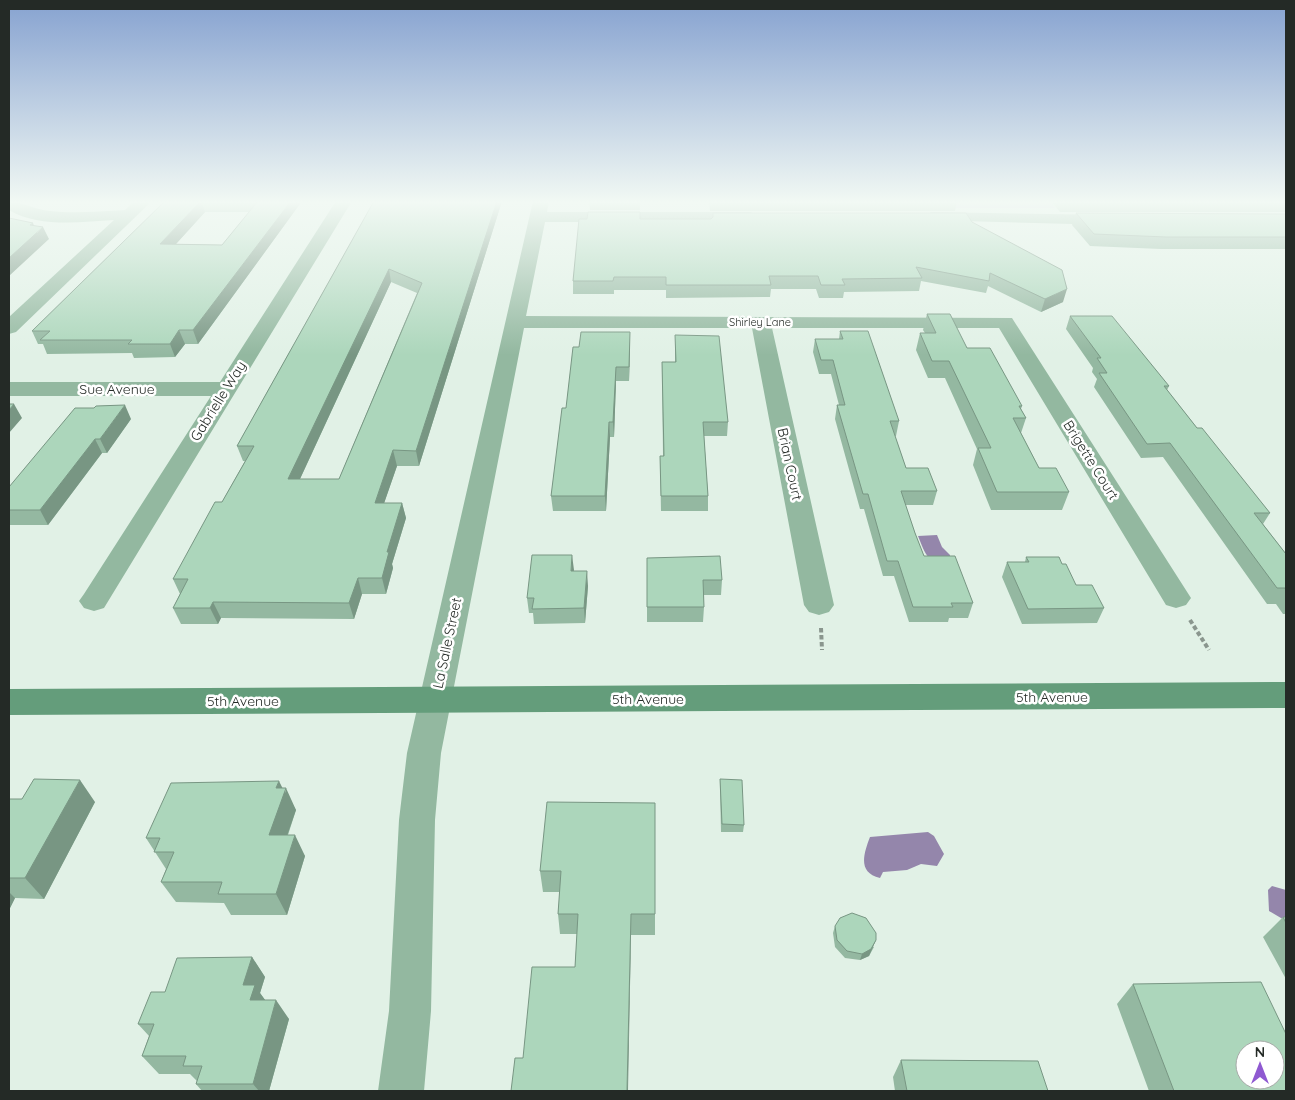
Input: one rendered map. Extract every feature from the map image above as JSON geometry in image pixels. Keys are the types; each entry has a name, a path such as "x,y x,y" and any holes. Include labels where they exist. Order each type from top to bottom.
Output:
{"main road":[{"name":"5th Avenue","path":"9,702 1286,695"}],"street":[{"path":"9,328 90,252"},
{"name":"Gabrielle Way","path":"94,601 312,252"},
{"name":"La Salle Street","path":"401,1091 410,1011 417,820 424,753 530,252"},
{"name":"Shirley Lane","path":"516,322 1006,322"},
{"name":"Brian Court","path":"760,322 819,605"},
{"name":"Brigette Court","path":"1006,322 1176,598"},
{"name":"Sue Avenue","path":"9,389 226,389"}],"path":[{"path":"1176,598 1209,650"}],"shaded area":[{"path":"937,535 942,547 950,555 950,565 936,562 928,557 918,536"},
{"path":"928,832 934,836 944,854 937,866 921,864 907,870 883,872 880,878 873,876 865,868 864,857 870,837"},
{"path":"1272,886 1286,890 1286,921 1269,911 1268,890"}],"building":[{"path":"9,252 15,252 9,258"},
{"path":"112,252 252,252 193,330 179,330 170,344 128,344 132,340 40,340 50,331 32,331"},
{"path":"345,252 480,252 416,451 393,450 375,503 402,503 387,552 389,552 382,578 358,578 349,603 213,602 210,608 173,608 188,579 173,579 215,502 222,502 254,446 237,446","holes":["389,269 422,283 339,479 288,479"]},
{"path":"576,252 1029,252 1062,270 1067,289 1045,299 990,273 989,281 916,267 922,278 842,279 845,285 821,285 818,276 769,276 771,285 666,285 666,277 614,277 613,281 573,281"},
{"path":"927,314 950,314 967,348 990,348 1022,406 1019,406 1026,418 1013,418 1039,468 1056,468 1069,492 997,492 978,448 991,448 949,361 932,361 920,333 936,333"},
{"path":"1070,316 1112,316 1169,386 1164,386 1197,428 1202,428 1270,513 1254,513 1286,554 1286,590 1285,588 1277,588 1170,443 1147,444 1099,373 1107,373 1097,358 1101,358"},
{"path":"840,331 868,331 899,421 890,421 906,468 928,468 937,491 901,491 915,533 924,556 955,556 973,603 951,603 953,607 913,607 898,561 887,561 868,494 863,494 837,405 845,405 833,360 821,360 815,339 843,339"},
{"path":"581,332 630,332 629,367 616,367 613,422 609,422 605,496 551,496 562,408 566,408 573,347 579,347"},
{"path":"675,335 719,336 728,422 703,422 708,496 661,496 660,456 664,456 662,362 676,362"},
{"path":"125,405 100,439 95,439 40,510 9,510 9,487 75,408"},
{"path":"532,555 572,555 571,571 587,571 584,608 532,609 534,598 527,598"},
{"path":"720,556 722,580 703,580 704,607 647,607 647,558"},
{"path":"1026,557 1059,557 1062,564 1066,564 1076,585 1092,585 1104,608 1028,609 1007,562 1029,562"},
{"path":"34,779 80,780 25,878 9,878 9,799 22,799"},
{"path":"720,779 742,780 744,825 722,824"},
{"path":"279,781 276,788 286,788 269,835 295,835 276,894 218,894 222,882 161,882 174,852 154,852 160,838 146,838 171,783"},
{"path":"547,802 655,803 655,914 631,914 627,1091 511,1091 515,1058 523,1058 532,967 575,967 578,914 558,914 561,871 540,871"},
{"path":"852,913 866,918 876,933 876,940 871,949 862,954 847,951 837,940 835,926 840,918"},
{"path":"252,957 243,985 255,985 250,1000 276,1000 253,1084 196,1084 202,1066 183,1066 186,1056 142,1056 154,1024 138,1024 151,992 165,992 177,958"},
{"path":"1261,982 1286,1034 1286,1091 1174,1091 1133,984"},
{"path":"901,1060 1038,1061 1048,1091 907,1091"}]}
